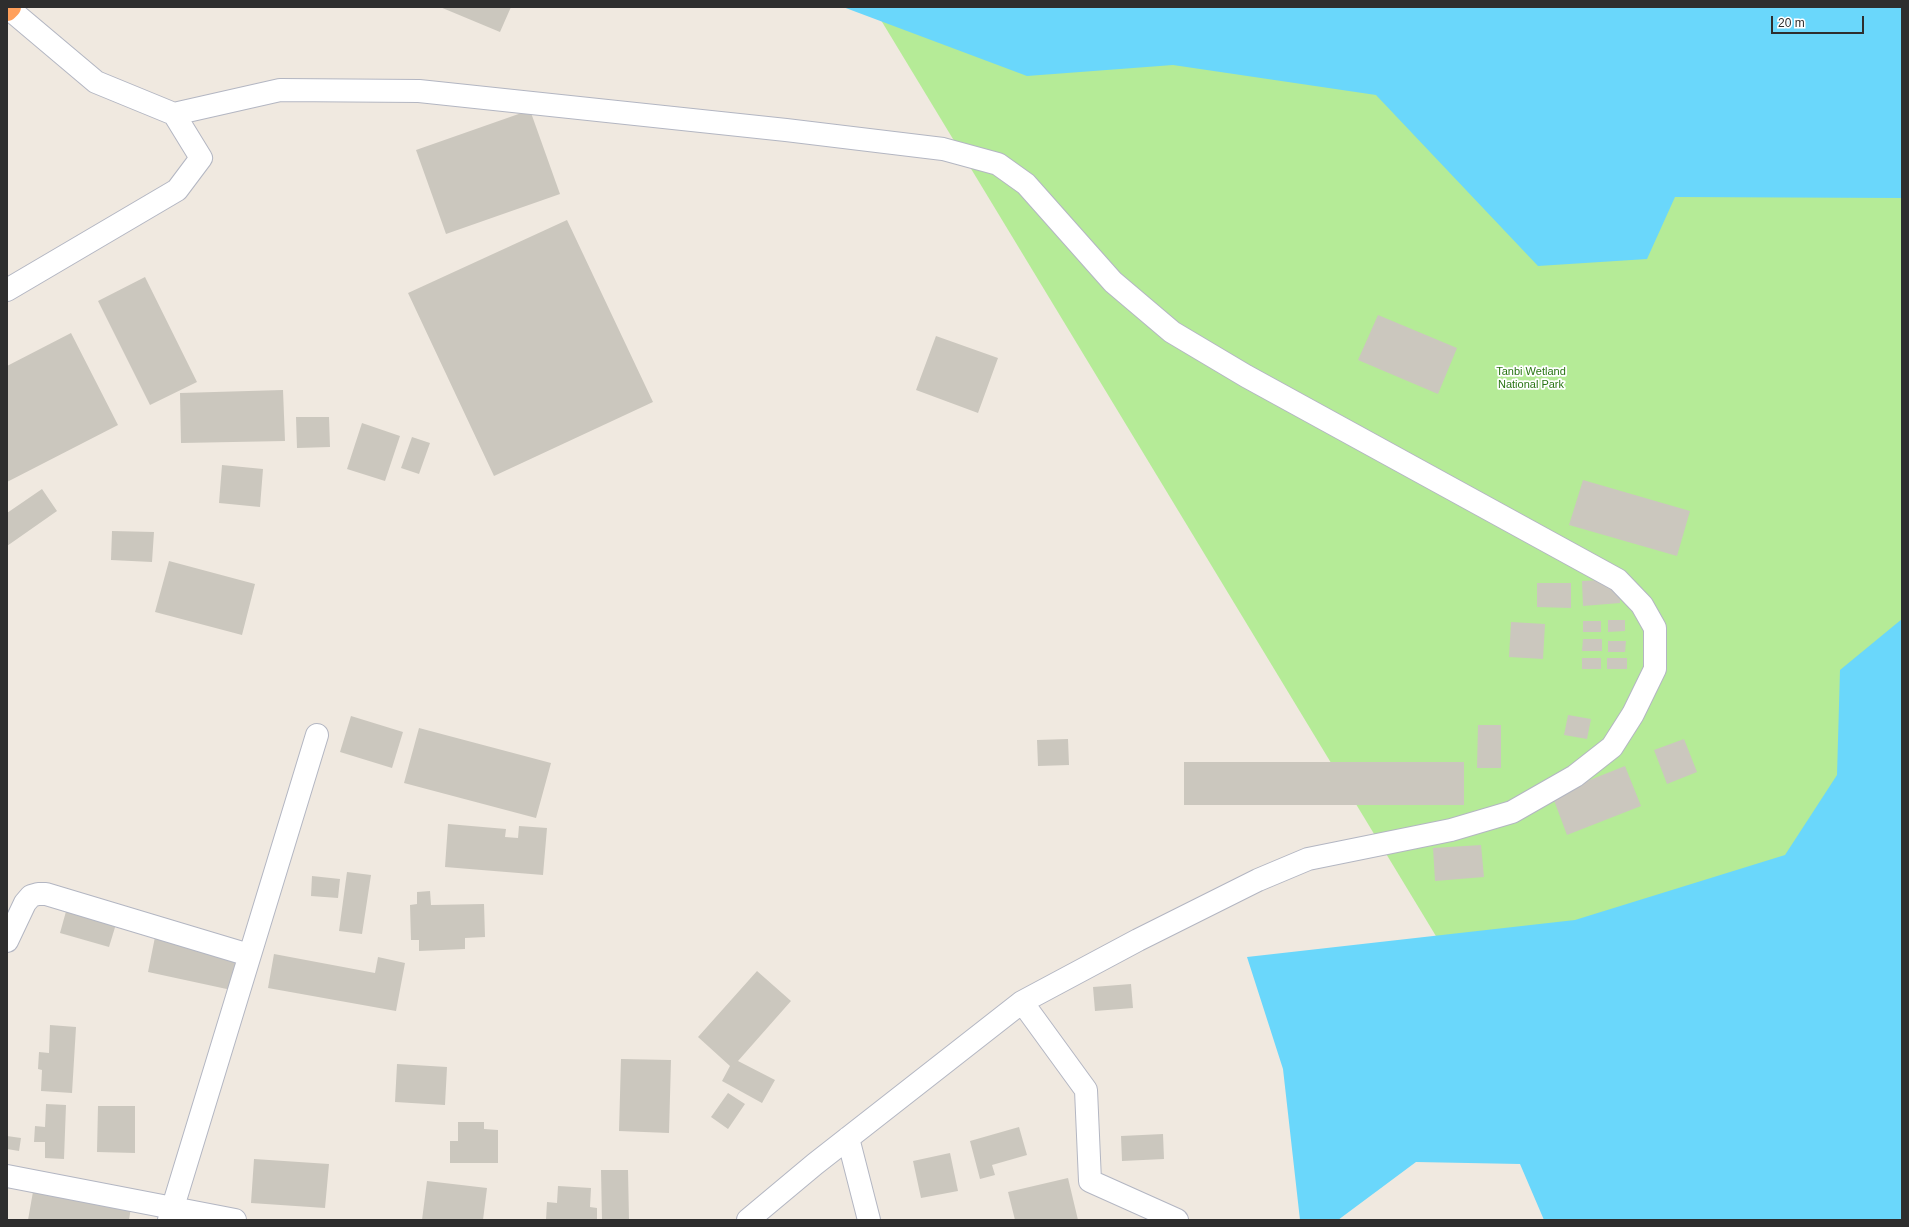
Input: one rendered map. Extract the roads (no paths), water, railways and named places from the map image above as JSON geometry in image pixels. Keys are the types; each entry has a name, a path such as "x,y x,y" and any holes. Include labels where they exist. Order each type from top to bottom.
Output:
{"street":[{"path":"8,8 96,82 174,114 280,90 419,91 778,129 943,149 998,164 1026,184 1113,282 1172,332 1246,376 1618,580 1642,605 1655,628 1655,669 1633,714 1612,747 1575,776 1512,812 1451,830 1308,858 1258,880 1145,936 1022,1002 848,1138 748,1220"},
{"path":"7,290 177,190 201,158 174,114"},
{"path":"171,1213 317,735"},
{"path":"9,931 25,903 31,896 46,894 249,955"},
{"path":"1022,1002 1086,1090 1090,1181 1177,1220"},
{"path":"848,1138 870,1220"},
{"path":"7,1176 171,1213 235,1220"}],"water":[{"path":"843,7 1902,7 1902,198 1675,197 1647,259 1538,266 1376,95 1173,65 1027,76"},
{"path":"1902,619 1902,1220 1544,1220 1520,1164 1416,1162 1338,1220 1300,1220 1283,1069 1247,957 1575,920 1785,855 1837,775 1840,670"}],"park label":[{"name":"Tanbi Wetland National Park","path":"1531,378"}]}
